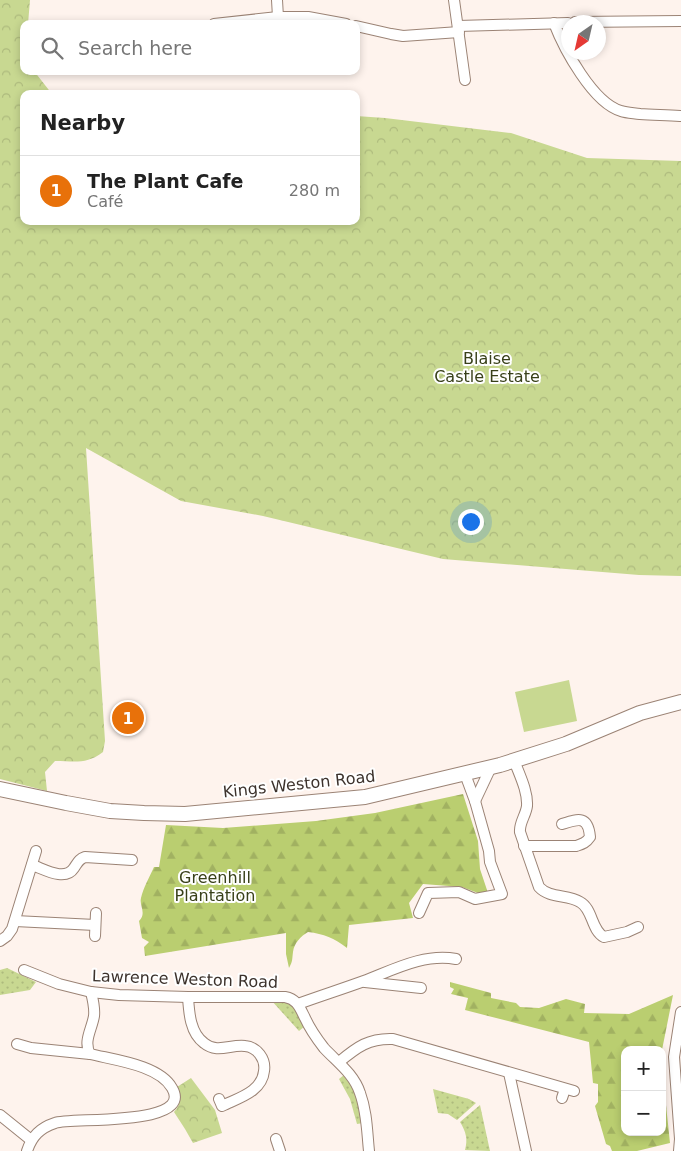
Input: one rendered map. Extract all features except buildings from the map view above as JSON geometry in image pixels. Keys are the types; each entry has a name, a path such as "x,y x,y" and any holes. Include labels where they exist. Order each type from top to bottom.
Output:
{"main road":[{"name":"Kings Weston Road","path":"0,789 45,800 144,814 185,814 365,797 491,768 566,744 640,713 681,702"}],"street":[{"path":"277,0 278,17"},
{"path":"454,0 465,80"},
{"path":"251,20 278,17 308,17 324,20"},
{"path":"606,22 681,21"},
{"path":"554,23 564,45 584,77 606,104 623,112 680,116"},
{"path":"360,27 403,36 458,29 561,23"},
{"path":"657,115 658,103"},
{"path":"514,760 527,800 526,810 519,829 537,883 542,890 576,900 583,904 601,936 628,936 638,928"},
{"path":"475,801 491,768"},
{"path":"419,913 428,893 460,892 475,899 502,894 490,862 489,851 475,801 465,774"},
{"path":"524,846 576,846 587,841 590,837 588,824 584,821 578,819 562,824"},
{"path":"0,942 12,929 36,851"},
{"path":"32,865 59,874 66,874 73,870 82,858 96,853 132,860"},
{"path":"15,921 95,931 96,913"},
{"path":"362,982 423,960 444,957 456,959"},
{"name":"Lawrence Weston Road","path":"24,970 59,984 91,992 119,995 285,997 293,999 298,1004 319,1040 352,1077 360,1093 366,1114 369,1151"},
{"path":"298,1004 310,995 345,984 362,982 421,988"},
{"path":"90,1054 87,1050 87,1043 94,1018 91,992"},
{"path":"188,997 191,1021 197,1035 204,1043 216,1048 247,1046 258,1052 264,1062 264,1075 259,1085 253,1091 222,1106 218,1099"},
{"path":"679,1151 680,1140 674,1057 681,1012"},
{"path":"339,1062 359,1046 384,1038 402,1041 509,1073 567,1093"},
{"path":"17,1044 28,1042 139,1066 154,1072 165,1080 172,1088 175,1096 169,1108 146,1116 61,1121 41,1129 31,1140 27,1151"},
{"path":"509,1073 526,1151"},
{"path":"0,1115 31,1140"},
{"path":"276,1139 280,1151"}],"green space":[{"name":"Blaise Castle Estate","path":"0,0 30,0 28,20 20,20 20,75 37,75 49,90 20,90 20,225 360,225 360,116 511,133 587,158 681,161 681,576 639,575 443,559 263,516 181,501 86,448 105,741 103,752 85,761 55,761 45,772 47,791 0,779"},
{"path":"569,680 577,721 524,732 515,692"},
{"name":"Greenhill Plantation","path":"463,794 478,841 480,869 488,893 478,893 462,887 423,884 409,903 413,918 349,925 347,948 329,937 308,932 296,943 289,968 286,954 286,933 145,956 144,947 149,942 142,938 139,921 143,912 141,898 154,867 159,867 166,825 223,828 316,821 375,813"},
{"path":"7,968 36,982 30,990 0,995 0,970"},
{"path":"450,982 491,993 491,998 516,1003 520,1007 539,1008 566,999 585,1004 584,1013 629,1014 673,995 663,1046 621,1046 621,1136 666,1136 666,1105 670,1143 637,1151 612,1151 610,1146 606,1144 595,1106 598,1102 598,1084 593,1083 589,1042 465,1010 468,998 451,994 454,989 450,987"},
{"path":"271,1000 285,1000 292,1004 305,1026 299,1031"},
{"path":"344,1075 357,1097 363,1123 357,1124 350,1099 339,1079"},
{"path":"191,1078 215,1110 222,1133 193,1143 174,1112 180,1100 177,1087"},
{"path":"433,1089 469,1099 476,1103 457,1120 448,1114 438,1113"},
{"path":"480,1105 490,1151 465,1150 466,1136 460,1122"}],"place":[{"name":"The Plant Cafe","path":"128,718"}]}
